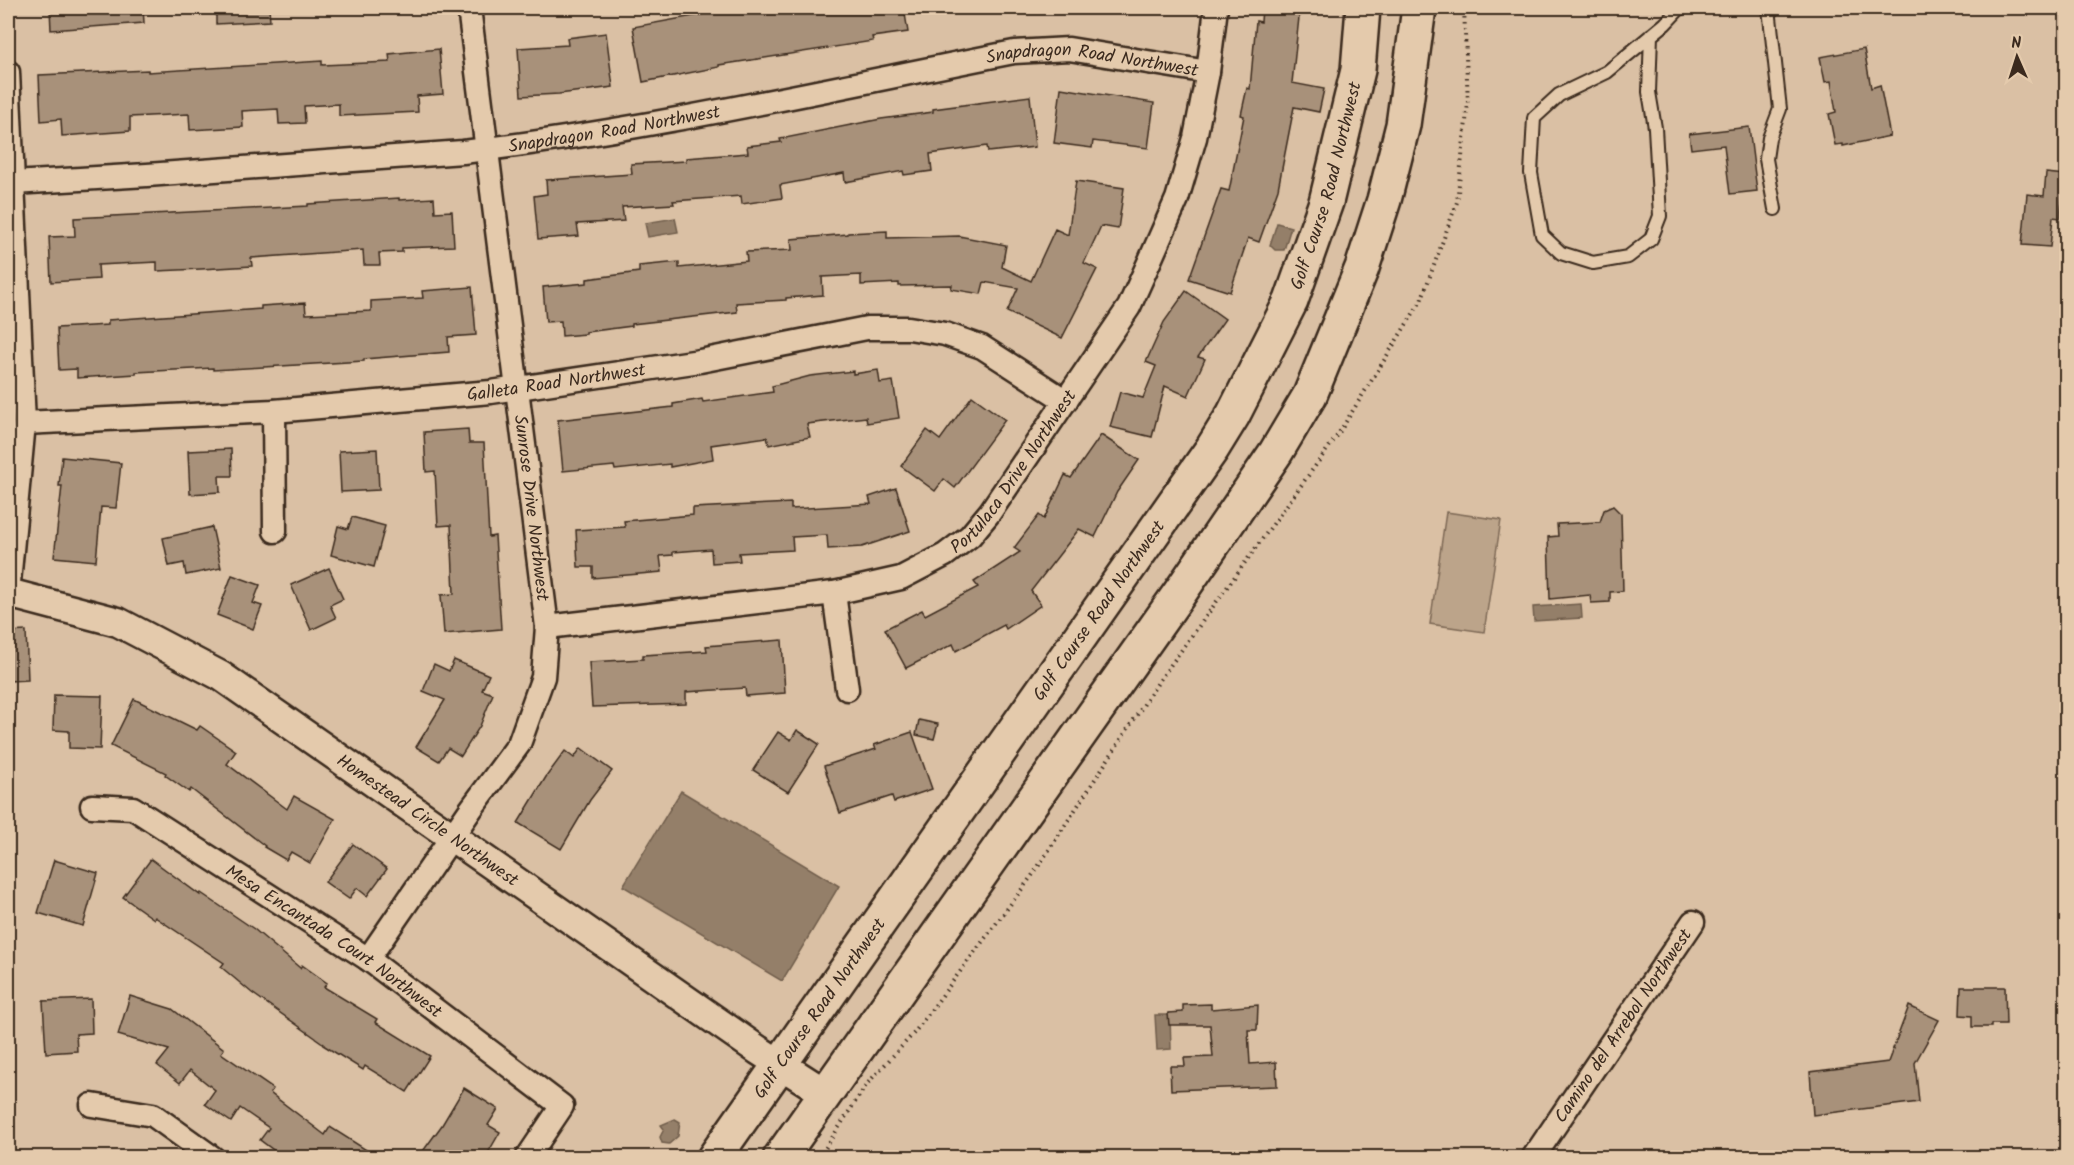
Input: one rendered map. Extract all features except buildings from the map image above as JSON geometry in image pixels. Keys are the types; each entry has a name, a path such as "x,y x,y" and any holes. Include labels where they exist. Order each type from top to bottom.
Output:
{"main road":[{"name":"Golf Course Road Northwest","path":"714,1158 1233,415 1290,302 1326,202 1358,70 1363,8"},
{"path":"780,1158 1186,585 1276,452 1310,395 1362,268 1384,200 1402,125 1419,8"}],"street":[{"name":"Sunrose Drive Northwest","path":"368,959 519,744 543,677 547,627 470,8"},
{"name":"Portulaca Drive Northwest","path":"547,627 834,593 901,578 945,555 970,536 990,512 1129,307 1173,209 1195,138 1208,72 1216,8"},
{"name":"Snapdragon Road Northwest","path":"13,183 147,176 488,149 669,120 1014,52 1069,49 1208,72"},
{"path":"8,72 13,183 15,362 24,423 8,593"},
{"name":"Galleta Road Northwest","path":"24,423 274,411 517,389 700,361 867,328 909,328 945,334 982,347 1066,401"},
{"path":"274,411 275,531"},
{"name":"Homestead Circle Northwest","path":"8,593 118,622 221,676 780,1065 825,1093"},
{"path":"834,593 847,689"},
{"name":"Mesa Encantada Court Northwest","path":"92,806 133,808 368,959 562,1106 527,1158"},
{"name":"Camino del Arrebol Northwest","path":"1533,1158 1694,922"},
{"path":"92,1105 153,1115 213,1158"}],"lane":[{"path":"1651,35 1649,92 1655,128 1660,216 1651,239 1628,257 1593,263 1561,253 1542,235 1531,173 1534,118 1559,95 1607,72 1680,8"},
{"path":"1769,8 1780,109 1769,138 1766,159 1774,209"}],"shaded area":[{"path":"675,218 678,232 648,237 645,223"},
{"path":"1277,223 1291,227 1284,250 1275,250 1270,245"},
{"path":"1446,512 1501,520 1484,632 1430,624"},
{"path":"1581,604 1582,618 1534,621 1533,607"},
{"path":"681,791 839,886 782,981 623,886"},
{"path":"1155,1015 1170,1015 1171,1049 1157,1050"},
{"path":"675,1119 680,1122 678,1136 669,1144 662,1143 660,1137 664,1129 661,1125"}]}
